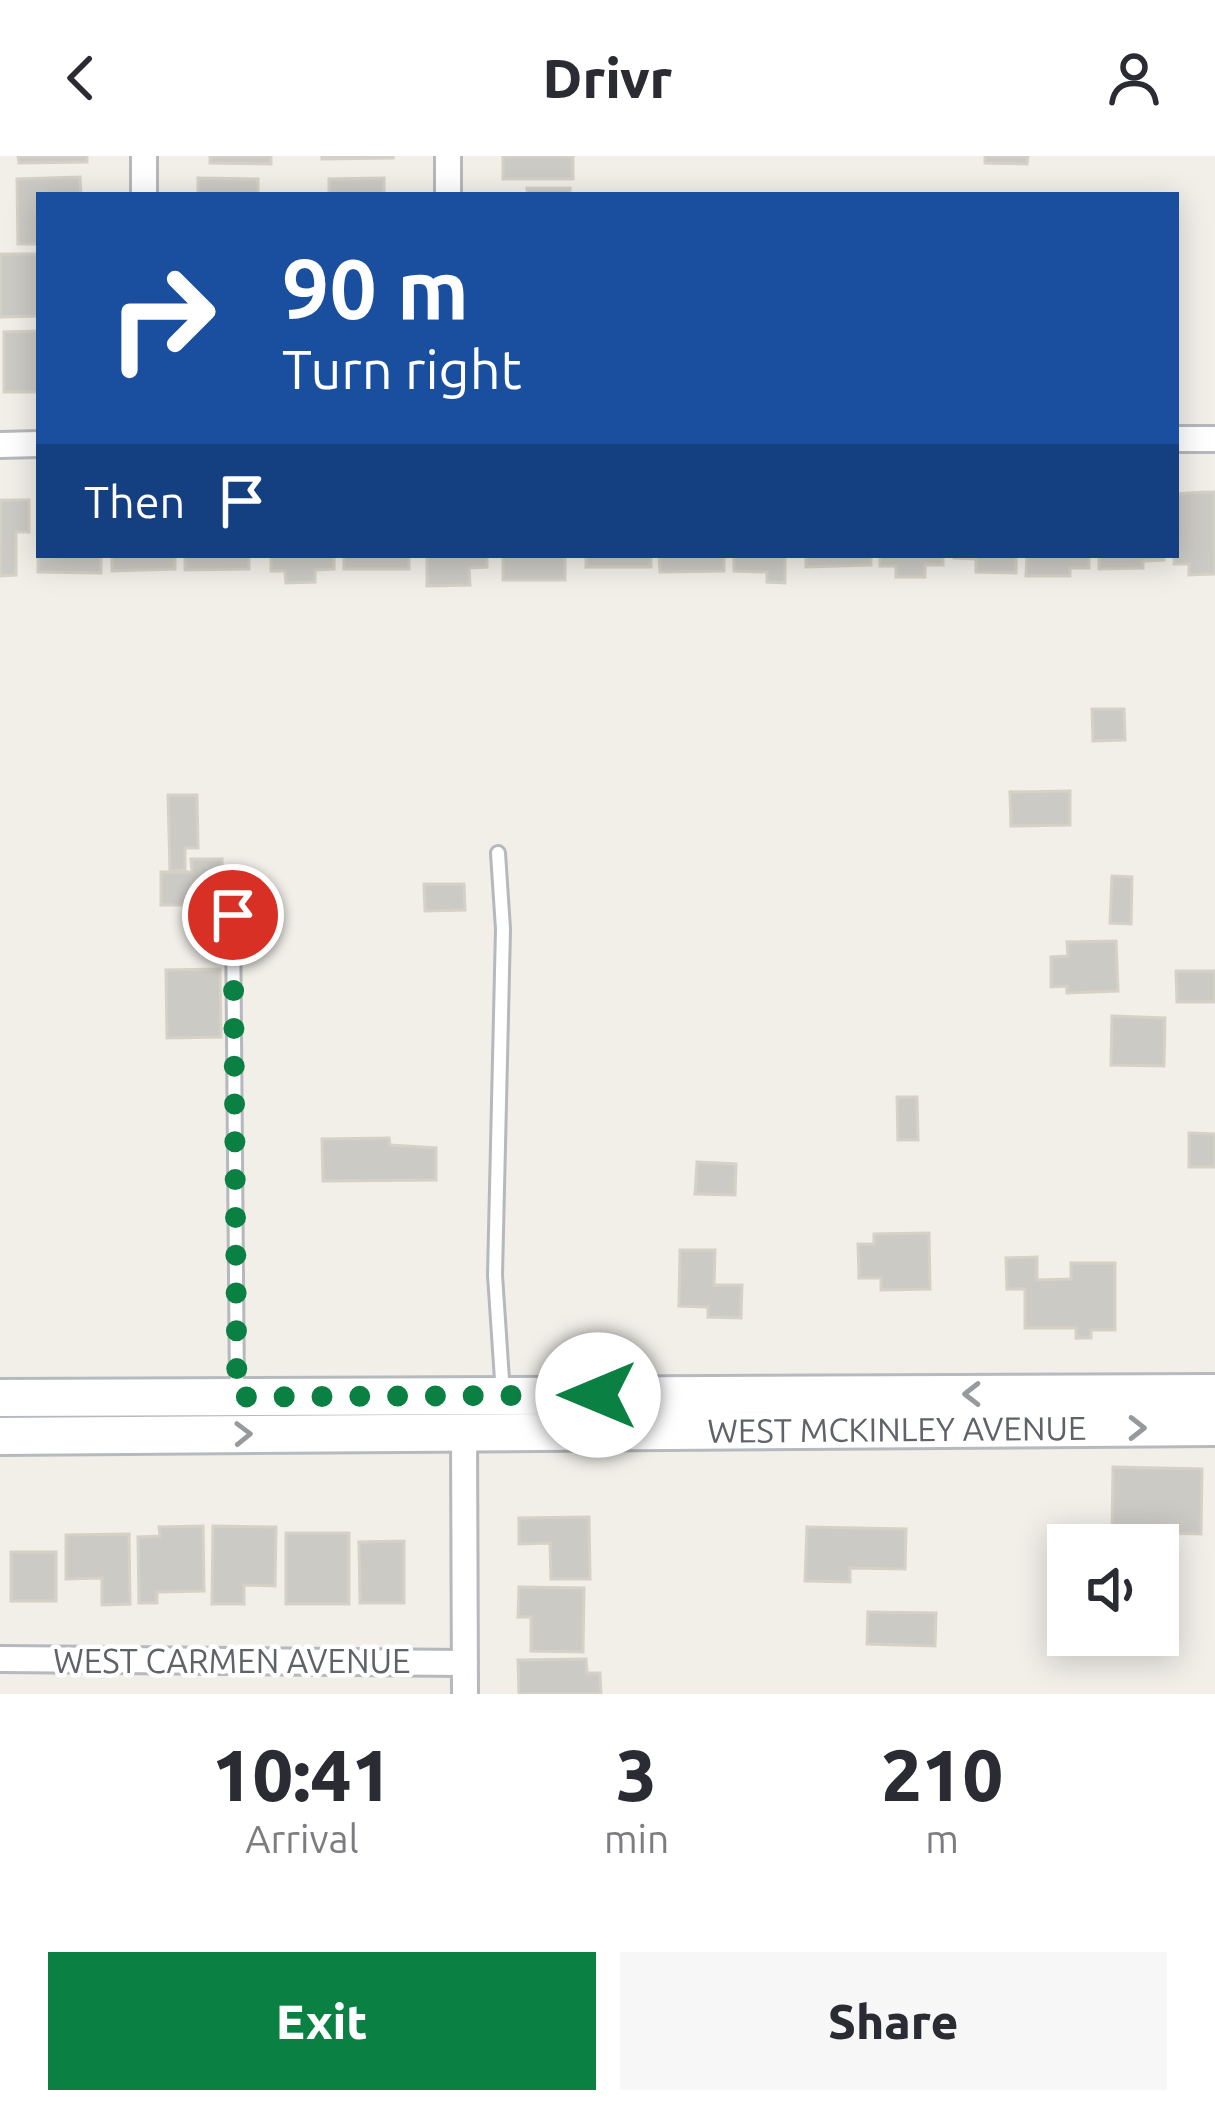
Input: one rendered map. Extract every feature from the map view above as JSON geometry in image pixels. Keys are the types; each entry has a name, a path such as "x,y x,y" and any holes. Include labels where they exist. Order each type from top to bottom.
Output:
{"main road":[{"name":"WEST MCKINLEY AVENUE","path":"0,1398 1215,1393"},
{"path":"0,1417 191,1414 232,1397"},
{"name":"WEST MCKINLEY AVENUE","path":"0,1436 1215,1427"}],"street":[{"path":"144,156 144,192"},
{"path":"448,156 448,192"},
{"path":"1179,439 1215,439"},
{"path":"0,445 36,444"},
{"path":"464,1432 465,1694"},
{"name":"WEST CARMEN AVENUE","path":"0,1659 465,1663"}],"lane":[{"path":"498,854 503,929 495,1275 503,1396"},
{"path":"232,1397 233,915"}],"building":[{"path":"18,156 87,156 87,162 19,163"},
{"path":"210,156 271,156 271,164 210,163"},
{"path":"393,156 393,158 322,159"},
{"path":"503,156 573,156 573,179 503,179"},
{"path":"985,156 1028,156 1027,164 985,163"},
{"path":"80,177 81,192 36,192 36,244 18,244 17,179"},
{"path":"198,178 258,179 258,192 198,192"},
{"path":"384,178 384,192 329,192 329,179"},
{"path":"527,188 570,188 570,192 527,192"},
{"path":"0,254 36,254 36,316 0,317"},
{"path":"36,331 36,392 4,392 4,332"},
{"path":"1215,492 1215,574 1189,575 1189,564 1174,564 1174,558 1179,558 1179,494"},
{"path":"0,500 29,500 29,532 16,532 16,575 0,576"},
{"path":"38,558 101,558 101,573 38,572"},
{"path":"112,558 175,558 175,569 112,571"},
{"path":"185,558 249,558 249,569 185,570"},
{"path":"271,558 334,558 334,569 315,570 315,582 286,583 285,571 271,571"},
{"path":"344,558 409,558 409,569 344,569"},
{"path":"427,558 487,558 487,567 469,568 470,585 427,586"},
{"path":"503,558 565,558 565,580 503,580"},
{"path":"586,558 651,558 651,567 586,567"},
{"path":"659,558 724,558 724,571 660,572"},
{"path":"734,558 785,558 785,583 767,582 767,572 734,571"},
{"path":"806,558 871,558 871,565 806,567"},
{"path":"880,558 943,558 943,565 925,565 925,577 896,577 896,566 880,566"},
{"path":"954,558 1016,558 1016,573 976,572 976,559"},
{"path":"1027,558 1089,558 1089,568 1070,568 1070,576 1026,576"},
{"path":"1099,558 1164,558 1143,561 1143,568 1099,569"},
{"path":"1092,709 1124,709 1125,740 1093,741"},
{"path":"1070,791 1070,825 1011,826 1010,792"},
{"path":"168,795 197,795 198,848 185,848 185,870 170,871"},
{"path":"191,859 222,859 223,905 161,905 161,872 192,872"},
{"path":"1112,876 1132,877 1131,924 1110,923"},
{"path":"424,884 464,884 465,910 425,911"},
{"path":"1116,941 1118,991 1067,993 1067,986 1051,987 1051,957 1068,956 1067,942"},
{"path":"220,969 221,1037 167,1038 166,970"},
{"path":"1176,971 1215,971 1215,1002 1177,1002"},
{"path":"1112,1016 1165,1018 1164,1066 1111,1065"},
{"path":"897,1097 917,1097 918,1140 898,1140"},
{"path":"1189,1133 1215,1134 1215,1167 1189,1167"},
{"path":"389,1138 390,1145 436,1148 436,1180 323,1181 322,1139"},
{"path":"697,1162 736,1164 735,1195 695,1194"},
{"path":"929,1233 930,1289 881,1290 881,1278 859,1278 858,1244 874,1244 874,1234"},
{"path":"680,1250 715,1250 714,1285 742,1285 741,1318 708,1317 708,1307 679,1306"},
{"path":"1037,1257 1037,1280 1071,1279 1071,1263 1115,1263 1115,1330 1091,1330 1091,1338 1076,1338 1076,1328 1025,1328 1025,1289 1007,1289 1006,1258"},
{"path":"1113,1467 1202,1469 1201,1534 1179,1534 1179,1524 1112,1524"},
{"path":"589,1517 590,1579 551,1579 550,1543 519,1544 519,1518"},
{"path":"203,1526 204,1591 157,1592 157,1603 139,1603 138,1537 160,1536 159,1527"},
{"path":"213,1526 276,1527 275,1586 244,1585 244,1604 212,1604"},
{"path":"807,1527 906,1529 905,1569 850,1568 850,1582 805,1581"},
{"path":"286,1533 349,1533 349,1604 286,1604"},
{"path":"129,1534 130,1604 102,1605 102,1578 66,1579 66,1535"},
{"path":"404,1541 404,1603 360,1603 359,1542"},
{"path":"11,1552 56,1552 56,1601 11,1601"},
{"path":"519,1587 584,1588 583,1652 531,1651 531,1617 518,1617"},
{"path":"868,1612 936,1613 935,1646 867,1644"},
{"path":"586,1659 587,1673 600,1673 601,1694 519,1694 518,1660"}],"route":[{"path":"233,915 237,1397 598,1395"}]}
